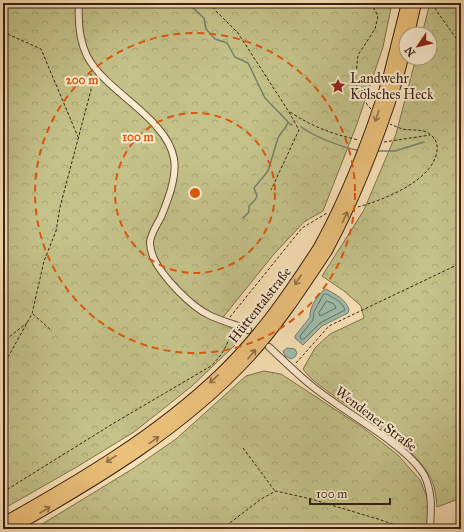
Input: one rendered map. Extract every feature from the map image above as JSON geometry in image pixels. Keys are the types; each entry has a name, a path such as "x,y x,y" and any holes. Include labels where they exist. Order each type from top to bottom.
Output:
{"highway":[{"name":"Hüttentalstraße","path":"393,80 407,3"},
{"path":"411,26 416,3"},
{"name":"Hüttentalstraße","path":"11,529 132,456 167,431 203,401 250,355 277,324 302,289 323,249 398,66"},
{"name":"Hüttentalstraße","path":"3,523 83,477 127,449 162,424 197,395 239,354 270,318 323,249"}],"street":[{"path":"79,3 80,34 87,56 103,77 153,122 166,140 172,152 175,167 172,186 165,208 151,235 150,247 155,260 166,276 192,305 209,315 234,323 248,330"},
{"name":"Wendener Straße","path":"269,347 313,387 379,433 410,458 423,474 428,485 431,497 430,529"}],"path":[{"path":"210,3 238,33 290,112 299,130 271,190"},
{"path":"433,3 436,10 461,45"},
{"path":"453,3 461,12"},
{"path":"3,32 41,49 78,138"},
{"path":"3,366 32,314 44,261 56,231 60,207 91,90 91,62"},
{"path":"290,112 306,123 332,134 360,141"},
{"path":"379,142 431,134"},
{"path":"292,368 330,326 461,263"},
{"path":"32,314 52,331"},
{"path":"3,344 29,320"},
{"path":"3,492 114,423 211,366 220,357 227,346 234,323"},
{"path":"243,448 276,491 311,499 406,529"},
{"path":"222,529 261,499 276,491"}],"green space":[{"path":"3,3 392,3 383,47 357,124 323,211 304,222 274,254 220,321 241,335 235,345 192,386 134,432 3,509"},
{"path":"434,3 461,3 461,498 437,507 433,483 420,462 397,440 319,385 303,369 315,348 330,334 364,318 361,306 344,291 322,276 364,210 396,134 414,66 438,66 438,26 424,26 429,7"},
{"path":"264,371 281,374 362,427 398,455 420,480 427,497 429,510 427,529 34,529 134,468 176,439 246,376"}],"water":[{"path":"326,289 345,302 349,309 348,313 322,326 303,345 295,338 295,336 310,317 311,309 317,297"},
{"path":"287,348 295,349 297,353 295,357 291,359 285,356 283,351"}],"waterway":[{"path":"190,3 191,6 204,18 206,29 215,39 227,43 235,57 248,63 265,98 292,125"},
{"path":"243,218 249,212 249,206 257,196 254,188 268,171 278,138 288,122"},
{"path":"301,127 329,142 360,151"},
{"path":"377,151 395,151 424,142"}],"place":[{"name":"Landwehr Kölsches Heck","path":"338,86"}]}
